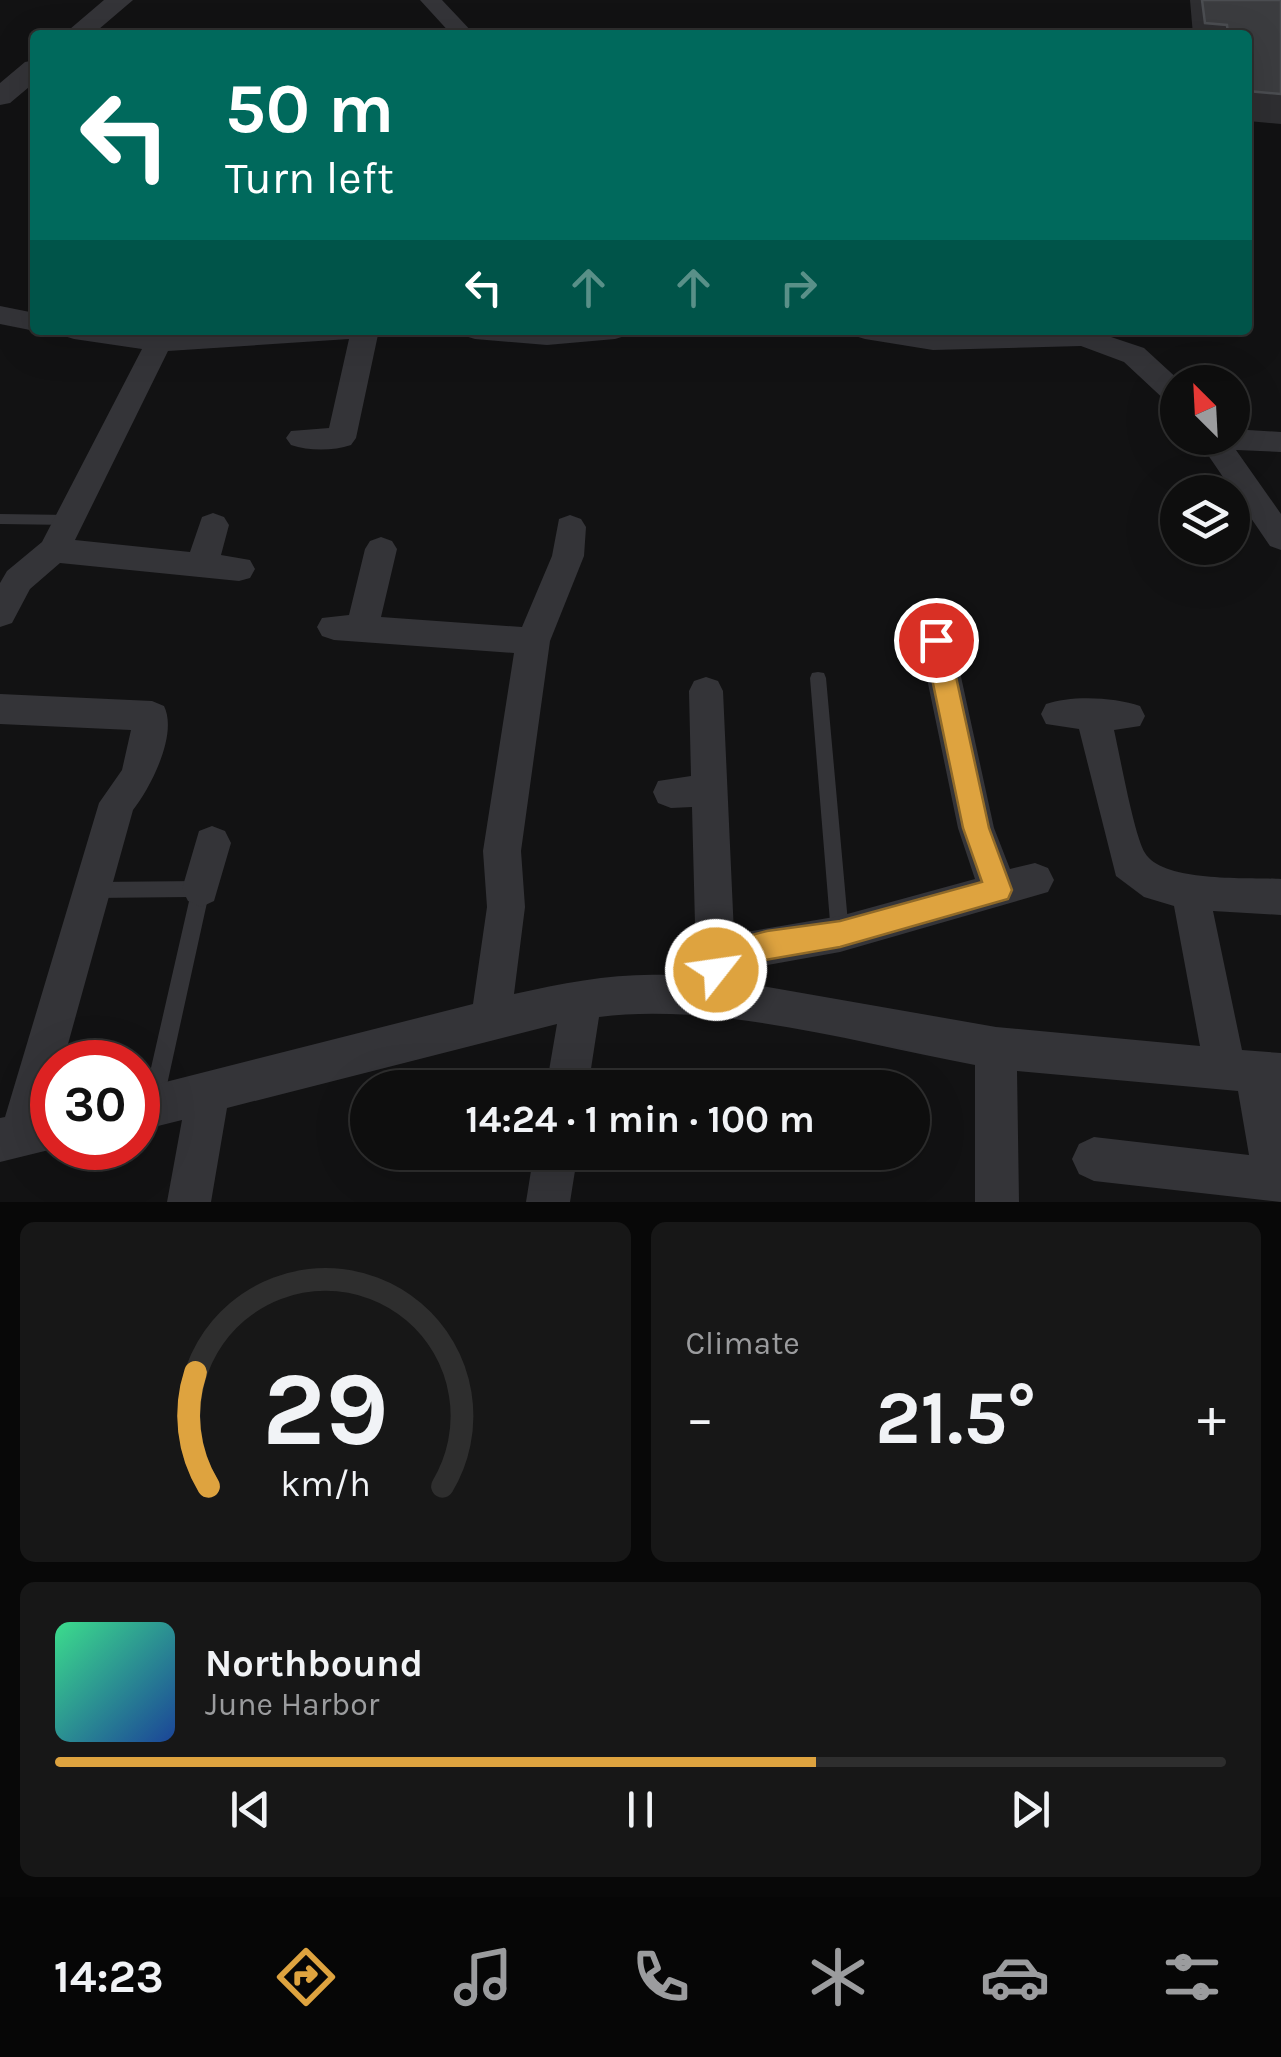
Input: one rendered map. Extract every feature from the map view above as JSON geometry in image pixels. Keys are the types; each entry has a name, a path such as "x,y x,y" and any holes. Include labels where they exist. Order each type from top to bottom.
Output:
{"street":[{"path":"82,30 120,0"},
{"path":"430,0 459,30"},
{"path":"0,97 30,72"},
{"path":"1,318 30,321"},
{"path":"107,335 159,343 280,335"},
{"path":"301,438 341,438 364,335"},
{"path":"896,335 933,341 1083,337 1134,355 1160,379"},
{"path":"0,614 18,580 54,550 159,343"},
{"path":"1250,440 1281,442"},
{"path":"1223,455 1281,538"},
{"path":"202,565 214,525"},
{"path":"491,1019 506,907 502,851 533,641 568,556 570,527"},
{"path":"54,550 239,569"},
{"path":"381,550 348,628 533,641"},
{"path":"704,983 733,953 840,934 1017,885 976,828 936,640"},
{"path":"704,983 710,792 706,691"},
{"path":"0,709 152,716 138,776 117,803 25,1134"},
{"path":"1093,715 1129,864 1157,885 1190,892 1281,897"},
{"path":"671,792 710,792"},
{"path":"202,889 212,843"},
{"path":"1094,1159 1278,1191 1254,1072 1190,892"},
{"path":"160,1105 491,1019 582,999 704,983 996,1048 1254,1072"},
{"path":"570,1070 582,999"},
{"path":"996,1048 997,1202"},
{"path":"189,1202 208,1094"},
{"path":"548,1202 553,1170"}],"lane":[{"path":"0,519 70,520"},
{"path":"818,678 840,934"},
{"path":"92,890 202,889 160,1050"}],"building":[{"path":"1202,0 1281,0 1281,94 1252,91 1252,30 1228,30 1227,25 1205,23"}],"route":[{"path":"716,970 733,953 840,934 932,912 998,890 976,828 936,640"}]}
